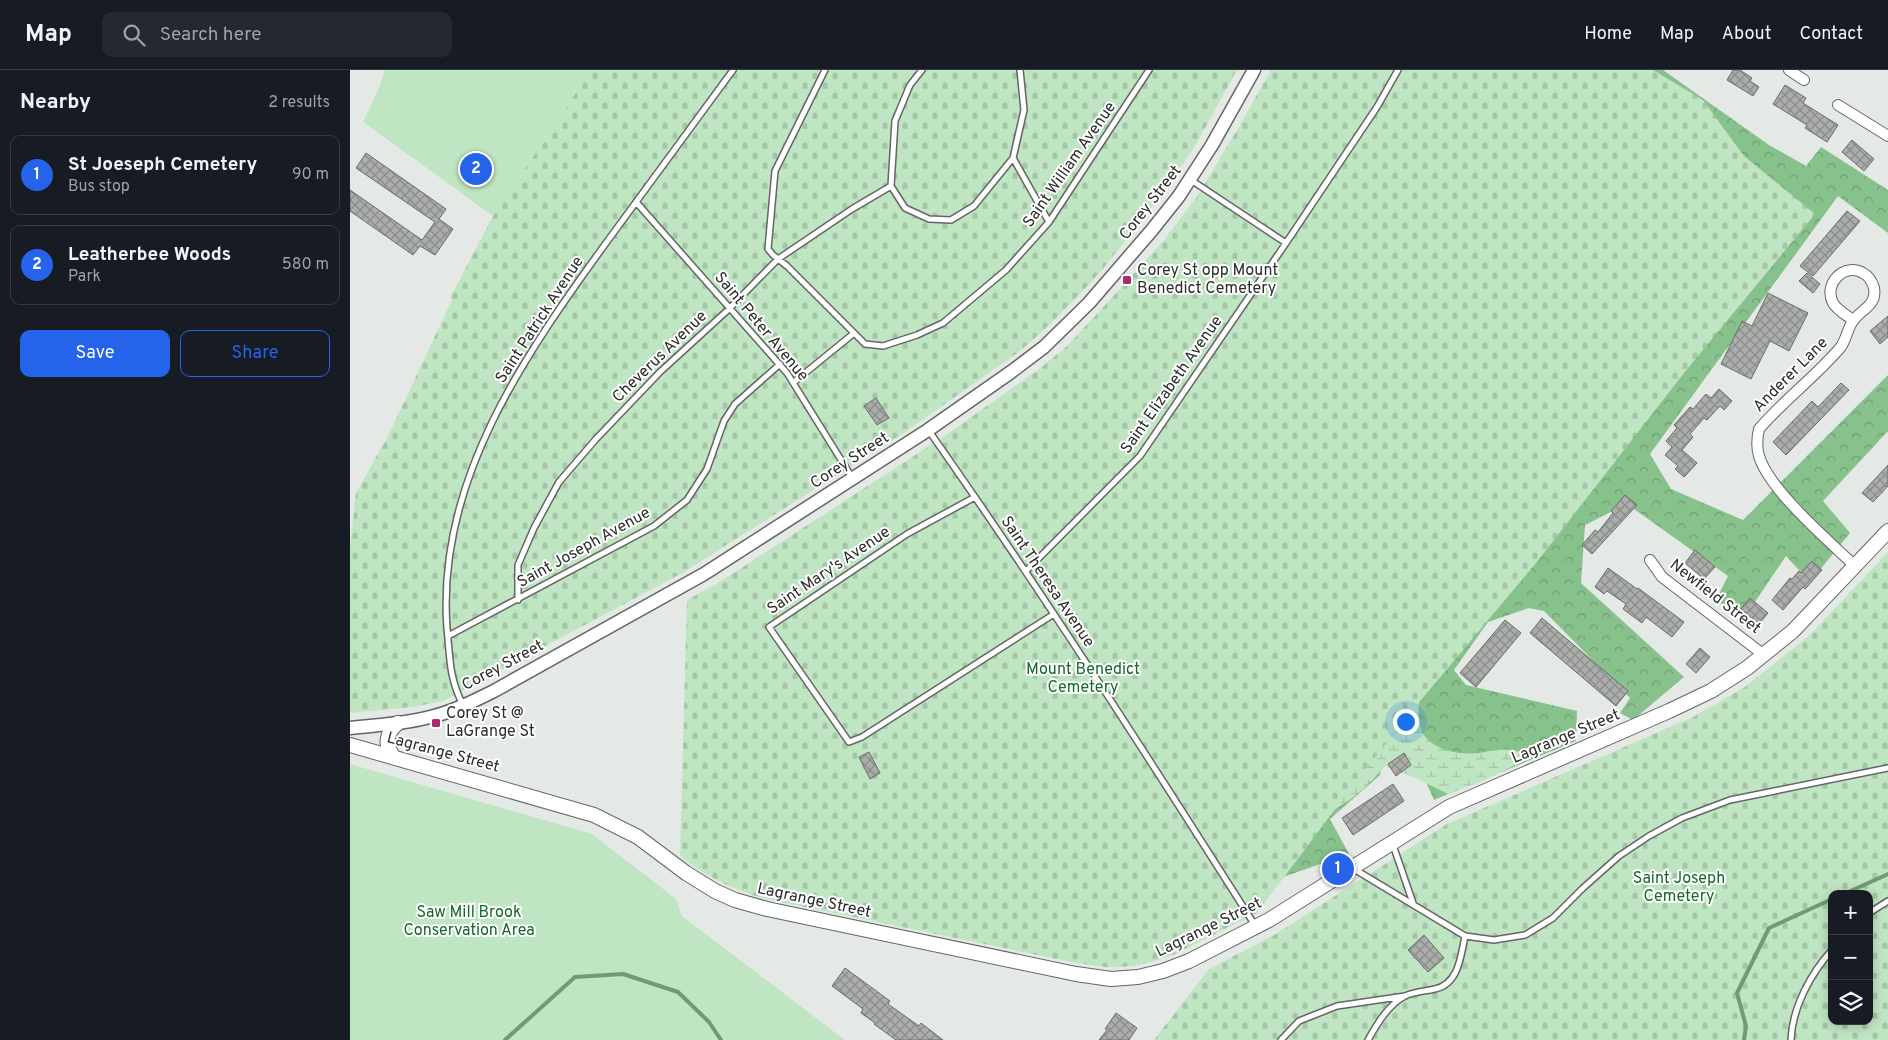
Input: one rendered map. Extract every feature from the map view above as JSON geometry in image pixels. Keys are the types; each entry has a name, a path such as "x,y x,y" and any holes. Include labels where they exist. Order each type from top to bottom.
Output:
{"main road":[{"name":"Lagrange Street","path":"350,745 575,808 604,819 638,837 701,883 744,903 1076,974 1111,979 1138,977 1155,974 1189,961 1256,927 1458,803 1685,704 1724,683 1799,626 1888,531"},
{"path":"394,757 388,748 387,740 392,727 398,722"}],"street":[{"name":"Corey Street","path":"350,728 434,716 463,705 683,587 928,430 1028,360 1090,303 1152,230 1190,180 1254,70"},
{"path":"1789,70 1804,80"},
{"path":"1838,104 1888,136"},
{"name":"Anderer Lane","path":"1853,320 1834,304 1830,290 1836,276 1849,270 1856,270 1869,277 1874,291 1870,305 1853,320 1842,346 1763,424 1759,429 1757,441 1761,461 1777,486 1797,510 1855,566"},
{"name":"Newfield Street","path":"1650,560 1662,577 1764,654"}],"lane":[{"name":"Saint Patrick Avenue","path":"463,705 453,682 448,636 446,605 448,563 461,499 482,443 509,388 542,334 733,70"},
{"name":"Saint William Avenue","path":"825,70 775,171 768,249 853,334 865,344 883,346 917,335 942,323 1006,270 1049,222 1146,71"},
{"path":"922,70 910,85 894,121 891,186 906,208 928,219 951,220 974,206 1012,158 1024,110 1020,70"},
{"name":"Saint Elizabeth Avenue","path":"1026,571 1140,456 1377,107 1398,70"},
{"path":"1012,158 1049,222"},
{"path":"1190,180 1286,243"},
{"name":"Cheverus Avenue","path":"518,600 518,565 534,528 560,482 596,439 660,372 729,309 778,259 852,208 891,186"},
{"name":"Saint Peter Avenue","path":"636,202 729,309 780,364 794,382 853,479"},
{"path":"794,382 853,334"},
{"name":"Saint Joseph Avenue","path":"448,636 654,526 687,500 707,470 724,421 735,404 780,364"},
{"name":"Saint Theresa Avenue","path":"928,430 1026,571 1256,927"},
{"name":"Saint Mary's Avenue","path":"975,497 907,534 769,627 849,742 862,737 1054,614"},
{"path":"1352,868 1466,936 1494,940 1525,935 1553,918 1619,856 1649,836 1682,818 1730,800 1888,768"},
{"path":"1392,842 1413,904"},
{"path":"1873,910 1888,901"},
{"path":"1281,1040 1299,1021 1336,1006 1378,998 1405,996 1440,988 1452,978 1458,967 1466,936"},
{"path":"1791,1040 1791,1031 1801,999 1820,963 1828,954"},
{"path":"1368,1040 1388,1010 1405,996"}],"green space":[{"path":"385,70 591,70 493,216 363,122"},
{"path":"591,70 1237,70 1194,148 1153,206 1102,270 1046,328 1020,351 908,430 684,572 443,701 413,707 350,713 350,546 356,493 388,436 452,300 450,298 493,216"},
{"name":"Mount Benedict Cemetery","path":"1271,70 1653,70 1703,100 1744,156 1815,214 1684,373 1536,563 1364,771 1257,913 1171,956 1138,965 1104,967 1071,962 762,898 719,881 689,863 680,856 687,600 718,583 943,437 1038,370 1067,346 1165,239 1198,195"},
{"path":"1401,70 1663,70 1769,145 1806,166 1821,147 1888,190 1888,233 1838,196 1650,454 1671,489 1743,520 1888,375 1888,431 1823,501 1850,533 1810,582 1786,556 1744,618 1716,600 1728,576 1627,504 1585,525 1581,583 1684,677 1633,720 1620,713 1630,698 1544,611 1529,608 1488,622 1454,670 1466,685 1577,711 1576,741 1434,800 1410,746 1385,739 1380,775 1330,819 1349,854 1263,884"},
{"name":"Saint Joseph Cemetery","path":"1888,552 1888,1040 1154,1040 1209,969 1276,934 1447,824 1693,717 1745,687 1810,635"},
{"path":"1419,688 1421,730 1428,740 1434,744 1448,751 1479,753 1510,750 1528,756 1525,760 1485,780 1448,794 1416,778 1385,766 1359,792 1328,813"},
{"name":"Saw Mill Brook Conservation Area","path":"350,764 592,834 676,899 682,916 845,1040 350,1040"}],"building":[{"path":"1733,70 1740,70 1752,78 1750,81 1759,87 1753,96 1727,80"},
{"path":"1785,85 1806,98 1803,103 1838,125 1827,142 1805,128 1807,125 1773,104"},
{"path":"1852,140 1874,159 1864,171 1842,152"},
{"path":"366,153 446,209 439,219 453,229 435,255 420,246 413,255 350,211 350,190 422,240 435,222 356,168"},
{"path":"1847,211 1860,221 1813,276 1800,266"},
{"path":"1807,273 1820,284 1813,293 1799,281"},
{"path":"1768,293 1808,313 1789,351 1770,341 1751,379 1721,364 1742,321 1752,326"},
{"path":"1888,316 1888,337 1880,344 1870,331"},
{"path":"1841,383 1849,390 1786,455 1773,442 1812,401 1818,407"},
{"path":"1719,389 1732,401 1724,410 1720,406 1707,420 1704,418 1690,434 1693,437 1682,450 1697,463 1684,477 1675,469 1678,466 1665,455 1672,447 1666,441 1677,428 1674,425 1690,407 1693,409 1706,394 1711,398"},
{"path":"876,398 889,418 877,425 864,406"},
{"path":"1888,465 1888,486 1873,502 1862,493"},
{"path":"1625,495 1637,505 1592,554 1582,545 1595,530 1598,532 1613,513 1611,511"},
{"path":"1695,550 1715,567 1704,579 1685,563"},
{"path":"1812,561 1822,570 1805,589 1803,587 1783,610 1772,600 1790,578 1792,579 1799,571 1801,573"},
{"path":"1608,568 1684,622 1672,637 1646,617 1642,623 1623,609 1626,604 1607,591 1604,594 1595,587"},
{"path":"1750,598 1768,613 1759,624 1741,609"},
{"path":"1542,618 1628,691 1616,706 1530,633"},
{"path":"1505,620 1521,633 1476,687 1460,673"},
{"path":"1700,648 1710,657 1696,673 1686,664"},
{"path":"869,752 880,773 870,779 859,757"},
{"path":"1404,753 1411,765 1396,776 1388,764"},
{"path":"1393,784 1404,801 1353,835 1342,818"},
{"path":"1424,935 1444,958 1428,972 1408,950"},
{"path":"845,968 890,1001 888,1004 919,1026 921,1023 943,1040 896,1040 874,1024 861,1013 863,1009 832,986"},
{"path":"1116,1013 1137,1028 1129,1040 1099,1040 1107,1030 1105,1029"}],"waterway":[{"path":"1853,890 1888,874"},
{"path":"1744,1040 1746,1026 1737,993 1769,928 1828,901"},
{"path":"505,1040 575,977 623,974 678,992 709,1022 721,1040"}],"place":[{"name":"Leatherbee Woods","path":"476,169"},
{"name":"Corey St opp Mount Benedict Cemetery","path":"1127,280"},
{"name":"Corey St @ LaGrange St","path":"436,723"},
{"name":"St Joeseph Cemetery","path":"1338,869"}]}
